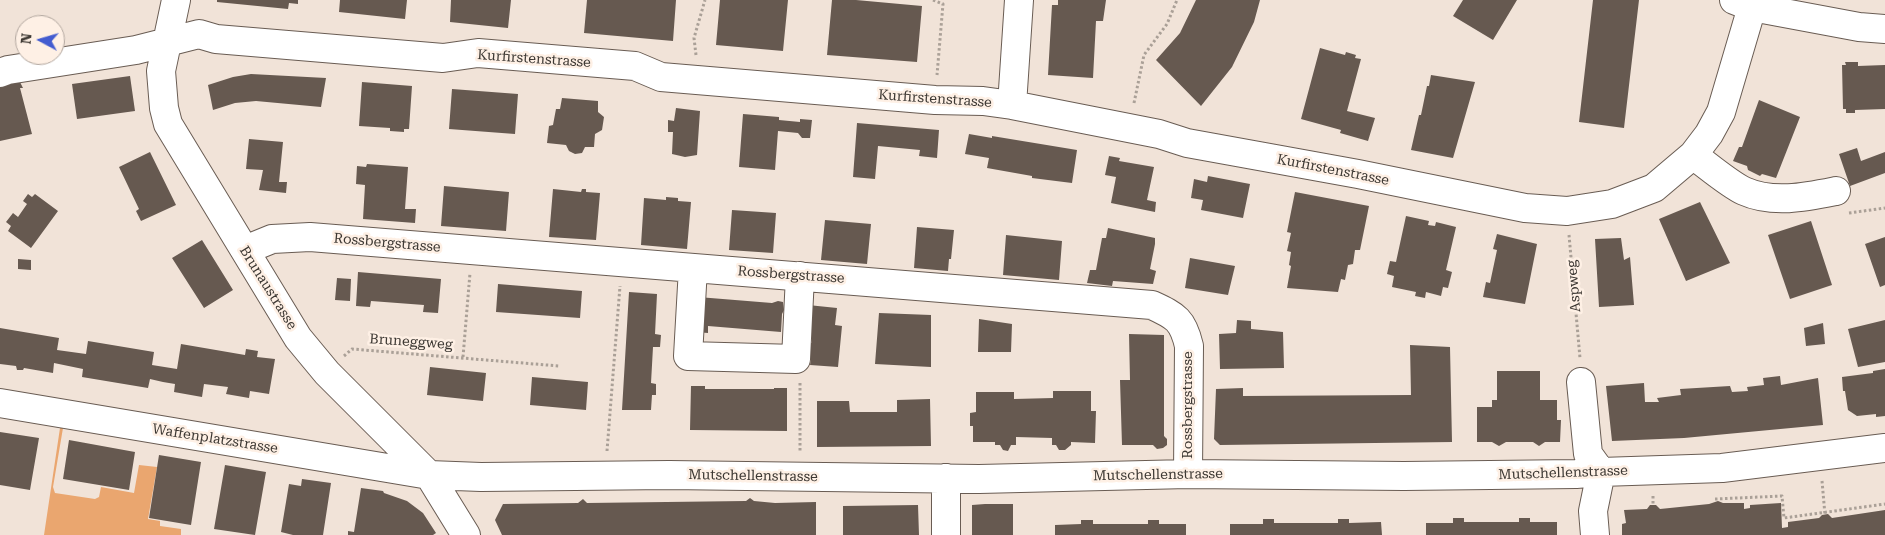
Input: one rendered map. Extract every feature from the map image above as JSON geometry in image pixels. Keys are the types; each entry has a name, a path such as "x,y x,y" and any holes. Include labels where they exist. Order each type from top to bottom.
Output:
{"street":[{"name":"Brunaustrasse","path":"176,0 161,71 164,108 168,124 298,338 327,373 429,475 466,535"},
{"path":"1012,105 1019,0"},
{"name":"Kurfirstenstrasse","path":"0,73 8,70 136,50 199,34 216,39 443,58 478,53 635,66 662,76 935,100 983,101 1012,105 1159,134 1187,143 1358,174 1526,208 1567,210 1612,204 1654,188 1693,155 1709,134 1721,112 1743,3"},
{"path":"1743,3 1858,27 1885,29"},
{"path":"1693,155 1744,191 1777,199 1801,197 1840,202"},
{"name":"Rossbergstrasse","path":"245,250 272,239 310,236 1152,305 1170,314 1184,327 1189,346 1188,474"},
{"path":"692,268 688,356 796,359 800,276"},
{"path":"1581,382 1588,454 1601,472 1593,510 1595,535"},
{"name":"Waffenplatzstrasse","path":"0,402 429,475"},
{"name":"Mutschellenstrasse","path":"429,475 482,477 669,475 946,478 1188,474 1404,476 1576,474 1722,468 1885,448"},
{"path":"946,478 946,535"}],"path":[{"path":"696,63 694,38 705,0"},
{"path":"932,0 943,2 936,83"},
{"path":"1134,105 1144,55 1167,24 1177,0"},
{"path":"1840,202 1885,208"},
{"name":"Aspweg","path":"1569,227 1579,344"},
{"name":"Bruneggweg","path":"463,358 470,268"},
{"path":"607,455 620,281"},
{"name":"Bruneggweg","path":"340,359 352,349 559,366"},
{"path":"800,377 800,460"},
{"path":"1821,478 1825,513"},
{"path":"1714,491 1715,501 1782,496 1784,518 1885,504"},
{"path":"1653,496 1653,505"}],"shaded area":[{"path":"60,428 63,428 53,487 55,493 95,499 99,497 101,487 134,493 139,465 157,467 148,519 160,521 160,526 181,529 181,535 44,535"}],"building":[{"path":"217,0 298,0 298,4 289,3 288,9 217,2"},
{"path":"340,0 407,0 405,19 339,12"},
{"path":"451,0 511,0 508,28 450,22"},
{"path":"587,0 676,0 673,41 584,33"},
{"path":"720,0 788,0 783,51 716,45"},
{"path":"832,0 856,0 922,6 917,62 827,55"},
{"path":"1058,0 1106,0 1103,21 1096,21 1093,78 1048,75 1052,5 1058,5"},
{"path":"1196,0 1260,0 1254,22 1232,67 1201,106 1156,60 1180,33"},
{"path":"1463,0 1517,0 1493,40 1453,16"},
{"path":"1593,0 1639,0 1624,128 1579,122"},
{"path":"1320,48 1345,55 1346,52 1356,55 1355,58 1361,59 1347,111 1375,118 1368,141 1340,133 1341,130 1301,119"},
{"path":"1845,62 1858,62 1858,66 1885,65 1885,109 1855,110 1855,113 1846,113 1846,109 1843,109 1842,65 1846,65"},
{"path":"251,74 326,78 321,107 256,101 235,103 213,110 208,85 233,77"},
{"path":"1431,75 1475,82 1453,158 1411,150"},
{"path":"17,76 23,88 20,88 32,134 0,141 0,81"},
{"path":"130,76 135,111 77,119 72,84"},
{"path":"362,82 412,86 409,129 404,129 404,132 390,131 390,128 359,126"},
{"path":"452,89 518,94 515,134 449,129"},
{"path":"562,98 598,101 598,112 604,117 602,130 595,134 594,147 585,147 582,153 575,154 569,151 566,145 547,143 549,126 553,125 556,109 560,109"},
{"path":"1759,100 1800,117 1776,178 1762,174 1760,176 1748,170 1747,166 1733,161 1739,147 1742,147"},
{"path":"676,108 700,111 697,155 685,157 672,154 673,132 668,132 668,120 674,121"},
{"path":"743,114 779,117 779,120 800,122 800,119 812,120 810,138 802,138 798,133 778,131 775,170 739,167"},
{"path":"857,123 939,130 937,158 919,156 920,150 878,146 875,179 853,177"},
{"path":"969,134 1077,150 1072,183 1032,178 1032,176 987,168 989,158 965,154"},
{"path":"249,139 283,142 279,182 287,182 286,193 259,190 263,170 246,169"},
{"path":"1857,148 1861,161 1885,152 1885,173 1850,186 1839,154"},
{"path":"150,152 176,205 141,221 136,211 139,209 119,167"},
{"path":"1109,156 1120,158 1119,161 1154,167 1147,200 1156,202 1155,212 1111,203 1116,177 1105,175"},
{"path":"367,164 408,167 405,209 416,209 415,223 363,219 365,185 356,184 357,166 366,167"},
{"path":"1208,176 1250,184 1243,218 1201,210 1203,200 1191,198 1194,179 1207,182"},
{"path":"444,186 509,192 506,231 441,226"},
{"path":"553,189 581,192 582,189 586,189 586,192 600,193 596,240 549,237"},
{"path":"1295,192 1369,206 1360,250 1355,250 1353,264 1348,265 1345,280 1341,279 1338,292 1287,288 1291,266 1289,265 1291,252 1287,251 1291,233 1287,232"},
{"path":"28,194 32,197 35,194 58,211 31,248 8,231 11,226 6,222 13,213 18,217 27,204 23,201"},
{"path":"666,197 678,198 678,201 691,202 687,249 641,245 644,198 666,200"},
{"path":"1700,202 1730,263 1686,281 1659,219"},
{"path":"732,210 776,213 773,253 729,250"},
{"path":"1406,216 1429,221 1428,225 1435,226 1436,222 1456,227 1446,270 1452,272 1448,288 1443,287 1441,296 1426,292 1425,298 1415,296 1416,292 1392,287 1394,276 1387,274 1390,261 1396,262"},
{"path":"825,220 871,224 867,264 821,260"},
{"path":"1811,221 1832,285 1790,299 1768,235"},
{"path":"917,227 954,230 948,271 914,268"},
{"path":"1108,228 1155,238 1150,269 1156,271 1153,284 1113,281 1112,286 1087,283 1090,270 1096,270 1102,238 1106,238"},
{"path":"1497,234 1537,244 1525,304 1483,297 1486,282 1490,283 1497,250 1493,249"},
{"path":"1006,235 1062,241 1059,280 1003,275"},
{"path":"1885,237 1885,285 1880,287 1865,244"},
{"path":"1621,238 1624,260 1630,257 1634,305 1599,307 1595,239"},
{"path":"202,240 233,290 204,308 172,258"},
{"path":"1190,258 1235,266 1228,295 1185,288"},
{"path":"18,259 31,260 31,270 18,269"},
{"path":"358,272 441,279 438,313 423,312 424,305 371,301 370,307 356,306"},
{"path":"337,278 351,279 350,301 335,300"},
{"path":"498,284 582,291 580,318 496,312"},
{"path":"629,292 657,294 655,334 661,335 660,347 653,347 651,383 656,384 656,395 652,395 651,410 622,410"},
{"path":"698,297 772,303 783,302 784,310 781,332 708,326 708,333 696,332"},
{"path":"808,305 837,308 835,325 842,326 838,367 810,365 811,360 803,360 804,342 812,343 812,335 805,334"},
{"path":"879,313 931,315 931,367 875,364"},
{"path":"979,319 1012,324 1011,352 978,352"},
{"path":"1237,320 1251,321 1251,329 1283,332 1284,368 1220,369 1219,334 1236,333"},
{"path":"1885,320 1885,362 1858,367 1848,329"},
{"path":"1823,323 1825,344 1806,346 1804,328"},
{"path":"0,328 59,338 57,350 86,354 88,341 154,352 152,365 177,369 181,344 245,355 246,349 258,351 257,357 275,359 269,394 250,391 249,398 226,394 228,387 204,384 202,397 174,392 175,384 150,379 148,388 82,377 83,369 54,363 53,373 24,368 23,370 17,370 16,366 0,364"},
{"path":"1129,334 1164,335 1164,436 1167,439 1167,445 1163,448 1157,449 1153,445 1122,445 1120,380 1130,380"},
{"path":"1410,345 1450,347 1452,442 1220,445 1214,439 1216,389 1243,388 1243,396 1411,395"},
{"path":"430,367 486,373 483,401 427,395"},
{"path":"1885,369 1885,416 1876,417 1876,414 1857,416 1848,410 1845,391 1843,391 1842,377 1873,373 1873,371"},
{"path":"1497,371 1540,371 1540,400 1557,400 1557,420 1561,420 1560,442 1545,442 1539,446 1533,442 1506,442 1499,446 1492,442 1477,442 1477,407 1492,407 1492,400 1497,400"},
{"path":"1780,376 1781,385 1818,378 1823,425 1684,438 1612,441 1606,386 1644,383 1645,402 1659,402 1657,398 1681,395 1680,389 1730,386 1732,392 1748,391 1747,387 1764,385 1763,378"},
{"path":"532,377 588,382 586,410 530,405"},
{"path":"691,386 705,386 705,389 787,388 787,431 690,430"},
{"path":"1053,391 1091,391 1091,411 1096,411 1095,443 1071,442 1071,445 1065,450 1059,450 1056,445 1052,445 1052,438 1016,437 1016,445 1011,445 1008,451 1003,450 1000,445 995,445 995,442 973,442 973,426 970,426 970,413 976,412 976,392 1014,392 1014,399 1053,398"},
{"path":"930,399 931,446 817,447 817,401 849,401 850,412 897,412 897,400"},
{"path":"0,432 39,438 30,490 0,485"},
{"path":"69,440 135,452 129,490 63,479"},
{"path":"159,455 201,462 191,525 149,518"},
{"path":"225,465 266,472 255,535 214,529"},
{"path":"302,479 331,483 323,535 293,535 281,532 289,484 301,486"},
{"path":"361,488 383,491 407,501 423,513 436,533 433,535 348,535 348,531 354,532"},
{"path":"750,498 754,501 775,503 816,502 816,535 502,535 495,520 503,504 578,503 583,499 587,503 746,501"},
{"path":"1718,501 1723,503 1744,503 1744,509 1750,508 1750,505 1781,503 1782,528 1788,527 1788,522 1819,518 1822,515 1828,514 1832,518 1885,510 1885,535 1622,535 1622,524 1626,523 1624,510 1647,509 1650,505 1656,505 1660,509 1709,504"},
{"path":"1013,504 1013,535 972,535 972,505"},
{"path":"918,505 919,535 843,535 843,506"},
{"path":"1453,518 1464,518 1464,522 1519,522 1519,518 1530,518 1530,522 1557,522 1557,535 1426,535 1426,523 1453,523"},
{"path":"1263,519 1274,519 1274,523 1338,523 1338,519 1349,519 1349,523 1381,522 1382,535 1230,535 1230,524 1263,524"},
{"path":"1081,520 1093,520 1093,524 1148,524 1148,520 1159,520 1159,524 1186,524 1186,535 1055,535 1055,525 1081,524"}]}
